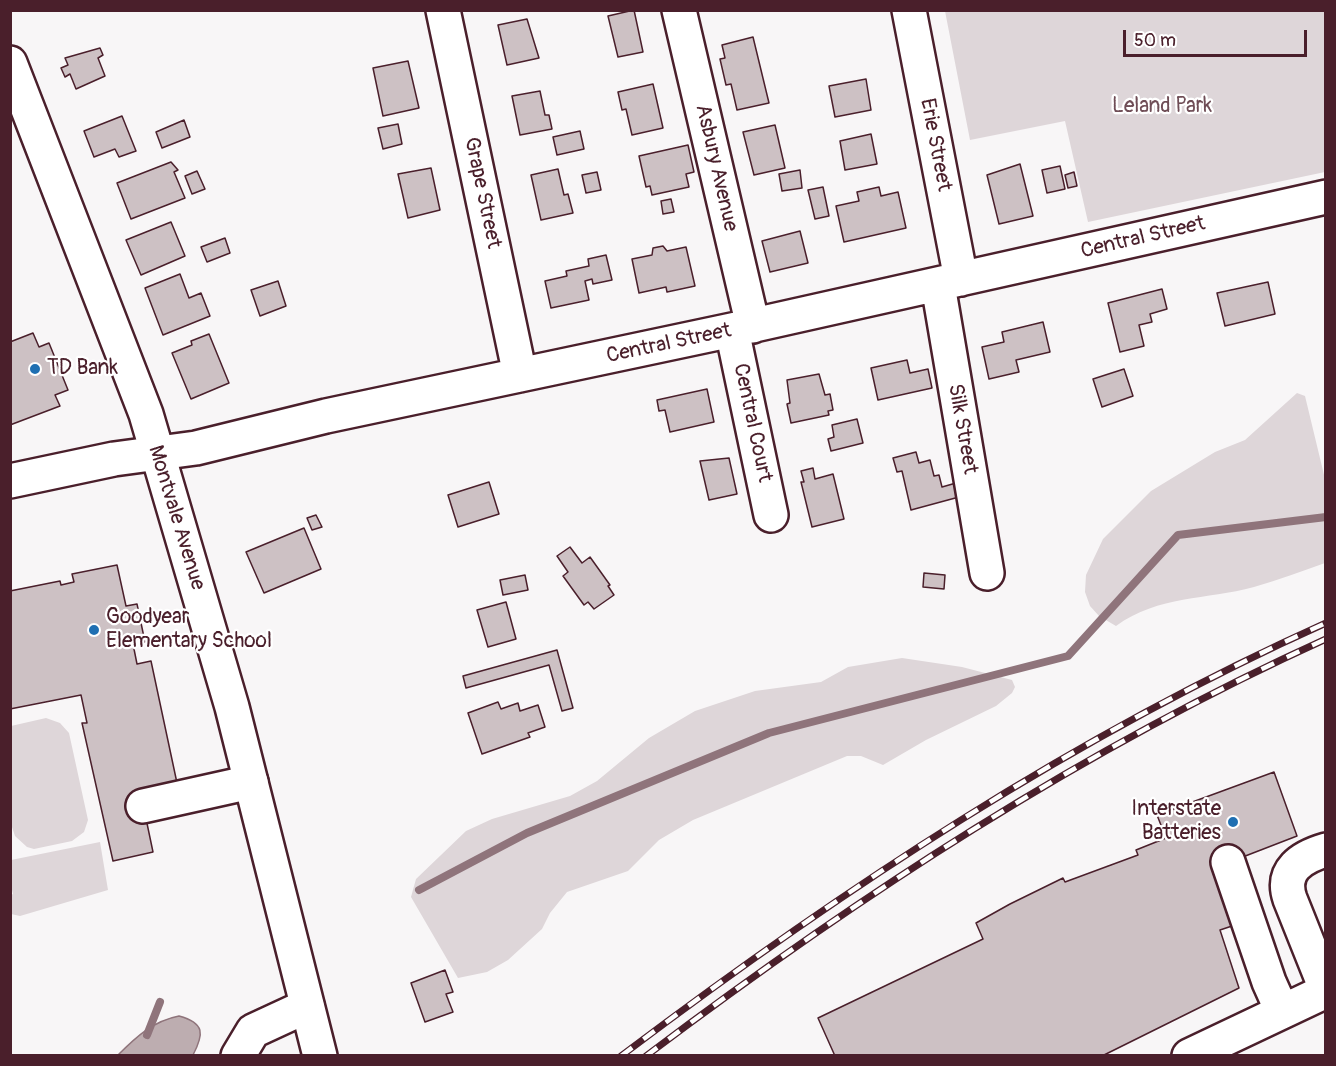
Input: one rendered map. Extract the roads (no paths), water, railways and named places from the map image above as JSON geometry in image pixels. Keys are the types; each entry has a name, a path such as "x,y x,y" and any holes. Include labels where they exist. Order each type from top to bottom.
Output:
{"street":[{"name":"Grape Street","path":"443,10 520,375"},
{"name":"Asbury Avenue","path":"679,10 743,328"},
{"name":"Erie Street","path":"909,10 950,282"},
{"name":"Montvale Avenue","path":"10,63 142,403 212,637 320,1056"},
{"name":"Central Street","path":"10,481 114,459 196,448 326,416 743,328 1326,197"},
{"name":"Silk Street","path":"950,282 987,573"},
{"name":"Central Court","path":"743,328 771,515"},
{"path":"143,806 251,782"},
{"path":"1190,1056 1278,1000 1326,990 1290,899 1287,885 1290,872 1299,861 1326,850"},
{"path":"1228,862 1278,1000"},
{"path":"1230,927 1241,953 1278,1000"},
{"path":"238,1056 253,1031 307,1006"}],"waterway":[{"path":"419,890 527,833 769,733 1068,656 1178,535 1326,517"},
{"path":"147,1035 160,1002"}],"railway":[{"path":"621,1056 789,934 962,820 1050,766 1140,715 1232,667 1326,623"},
{"path":"646,1056 808,939 974,829 1147,728 1326,639"}],"place":[{"name":"TD Bank","path":"35,369"},
{"name":"Goodyear Elementary School","path":"94,630"},
{"name":"Interstate Batteries","path":"1233,822"}],"park label":[{"name":"Leland Park","path":"1162,107"}]}
